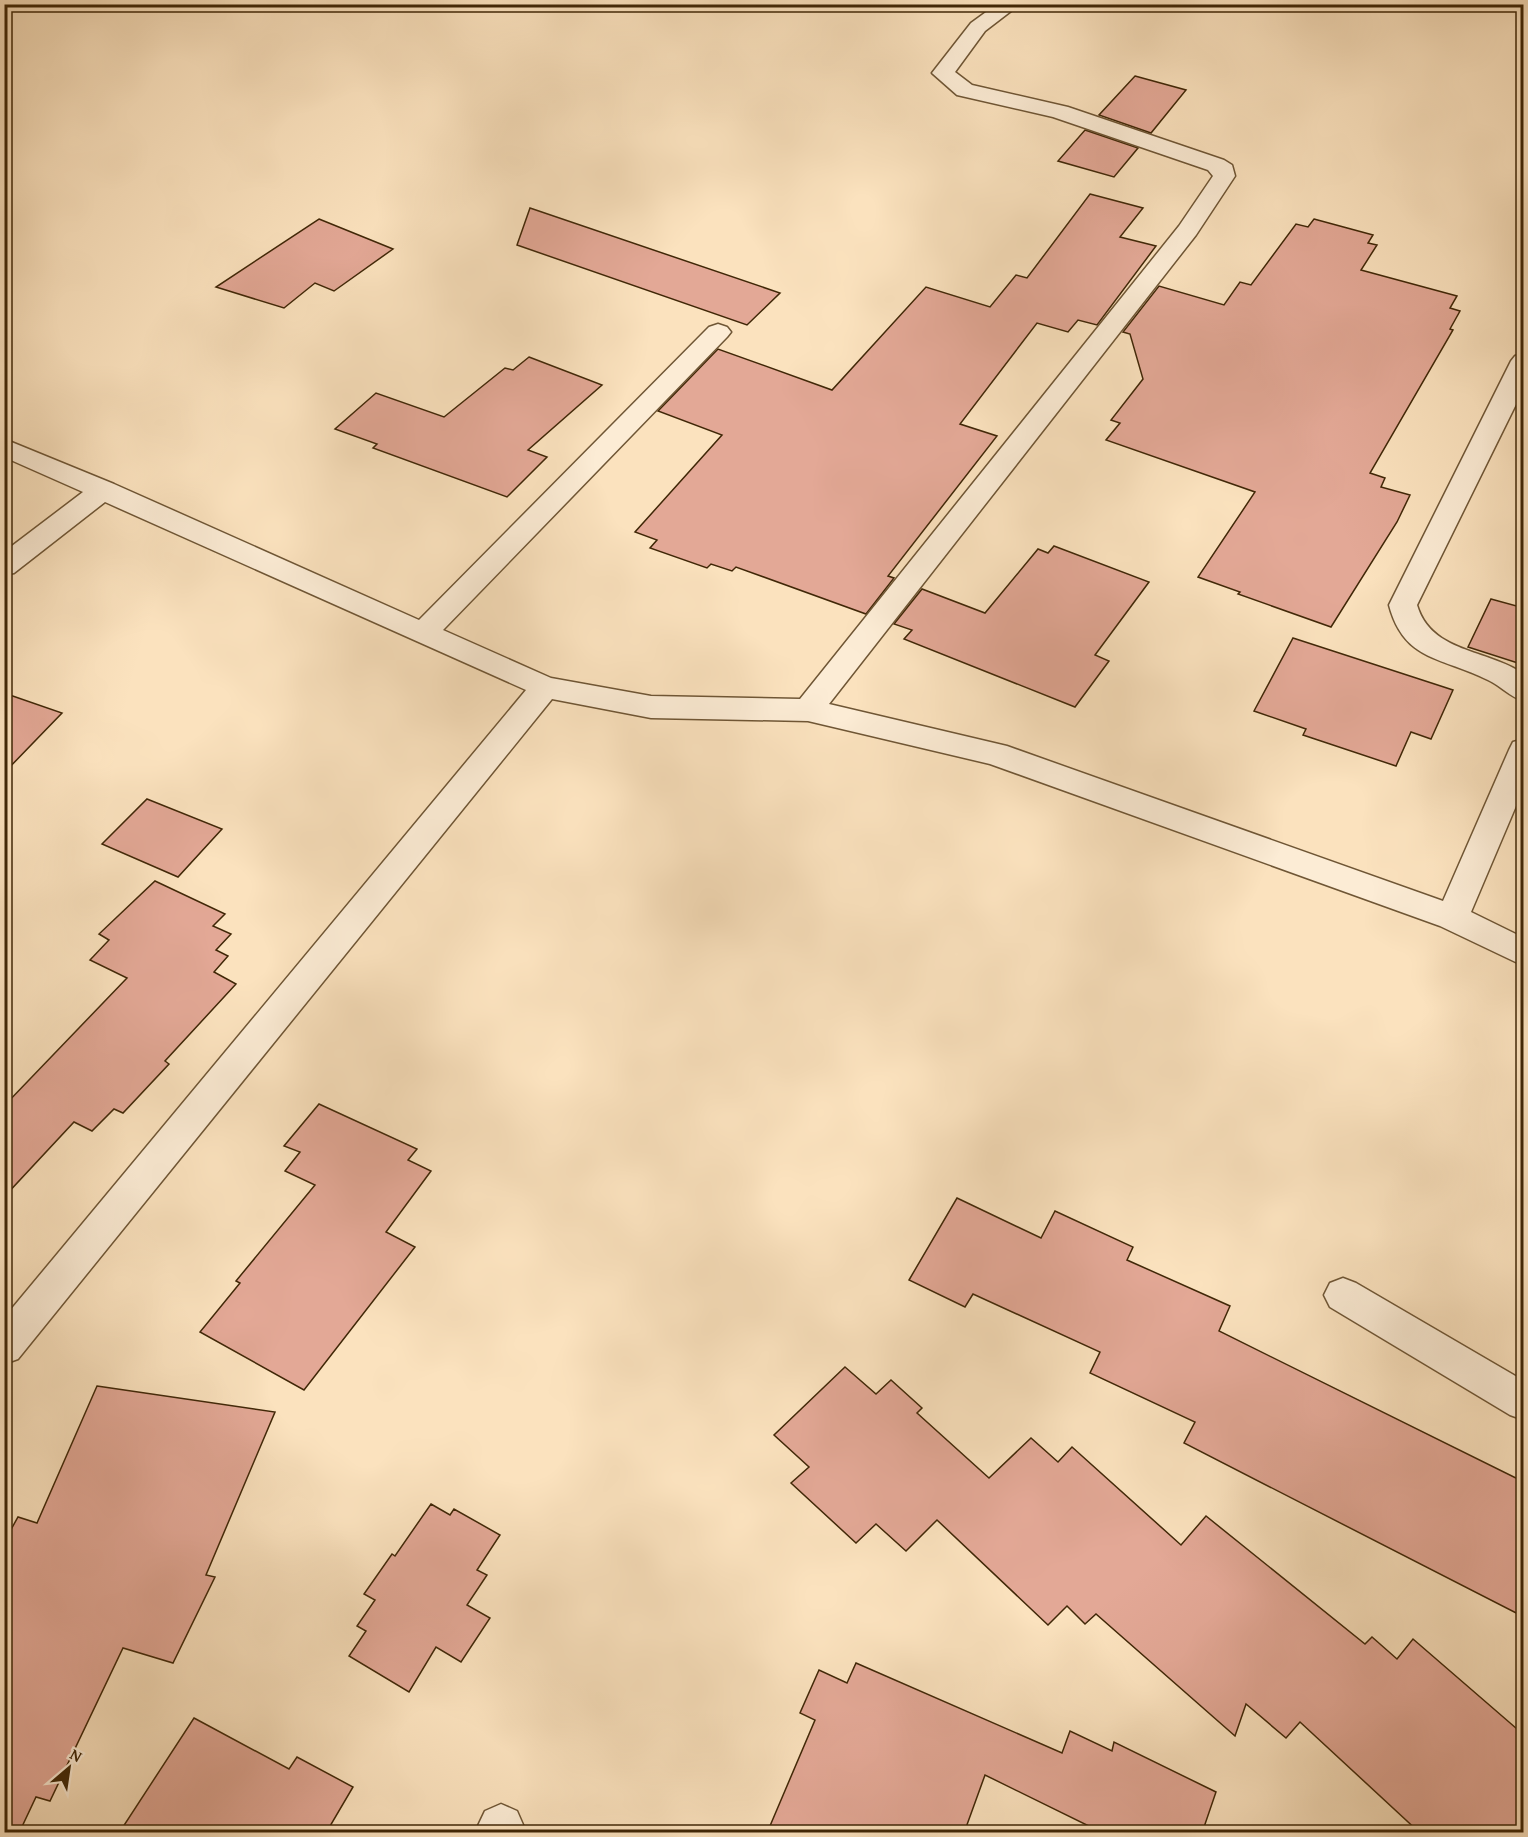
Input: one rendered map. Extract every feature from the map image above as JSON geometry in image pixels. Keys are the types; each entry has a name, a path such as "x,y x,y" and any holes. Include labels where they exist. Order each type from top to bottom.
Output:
{"street":[{"path":"808,710 1180,239 1224,176 1224,170 1216,165 1060,112 965,90 943,73 978,27 1005,8 1002,4"},
{"path":"424,631 718,332"},
{"path":"1524,362 1403,605 1404,615 1410,626 1428,643 1445,654 1509,678 1524,691"},
{"path":"4,447 424,631 545,687 651,708 808,710 996,754 1452,916 1524,953"},
{"path":"4,566 104,490"},
{"path":"4,1347 545,687"},
{"path":"1452,916 1524,750"},
{"path":"1343,1295 1524,1402"}],"building":[{"path":"1135,76 1186,90 1151,133 1099,115"},
{"path":"1085,130 1138,148 1114,177 1058,161"},
{"path":"1090,194 1143,208 1120,237 1156,246 1097,325 1078,320 1068,332 1037,323 960,424 997,436 888,576 894,578 866,614 736,567 732,571 711,564 707,568 650,548 657,540 635,532 722,435 658,411 718,349 832,390 926,287 990,307 1016,275 1027,278"},
{"path":"530,208 780,293 747,325 517,245"},
{"path":"319,219 393,249 334,291 315,283 284,308 216,287"},
{"path":"1314,219 1373,235 1368,243 1377,245 1361,270 1457,296 1450,308 1460,311 1450,329 1453,330 1370,473 1385,478 1381,487 1410,495 1397,522 1331,627 1238,594 1240,592 1198,577 1255,492 1106,440 1120,423 1111,420 1143,379 1130,334 1123,332 1159,286 1224,305 1240,282 1251,285 1296,224 1308,227"},
{"path":"529,357 602,385 528,450 547,457 507,497 373,448 377,444 335,429 376,393 444,417 505,368 513,370"},
{"path":"1054,546 1149,582 1095,655 1109,661 1075,707 904,639 912,630 894,624 922,589 985,613 1038,549 1048,553"},
{"path":"1491,599 1524,608 1524,665 1468,647"},
{"path":"1293,638 1453,690 1431,739 1411,732 1396,766 1303,735 1306,729 1254,711"},
{"path":"4,693 62,713 4,773"},
{"path":"147,799 222,829 178,877 102,844"},
{"path":"155,881 225,914 213,926 231,934 216,950 228,956 214,972 236,984 165,1061 169,1064 123,1113 114,1109 92,1131 74,1122 4,1197 4,1106 127,978 90,960 109,940 99,934"},
{"path":"319,1104 417,1149 408,1160 431,1171 386,1232 415,1247 304,1390 200,1332 240,1283 236,1281 315,1185 285,1171 300,1152 284,1146"},
{"path":"957,1198 1041,1238 1055,1211 1133,1247 1127,1260 1230,1306 1219,1331 1524,1482 1524,1617 1184,1443 1195,1422 1090,1373 1100,1352 973,1294 965,1307 909,1280"},
{"path":"845,1367 876,1394 891,1380 922,1408 917,1413 989,1478 1031,1438 1058,1462 1072,1447 1181,1545 1206,1516 1365,1644 1372,1637 1397,1659 1413,1639 1524,1735 1524,1833 1420,1833 1300,1722 1286,1738 1246,1704 1235,1736 1096,1614 1085,1624 1067,1606 1048,1625 937,1520 906,1551 876,1524 856,1543 791,1483 809,1467 774,1435"},
{"path":"97,1386 275,1412 206,1575 215,1577 173,1663 123,1648 50,1801 36,1797 19,1833 4,1833 4,1542 18,1517 37,1523"},
{"path":"431,1504 450,1515 454,1509 500,1535 477,1570 487,1575 467,1605 490,1618 461,1662 436,1647 409,1692 349,1656 366,1631 357,1626 375,1600 364,1594 392,1554 395,1556"},
{"path":"856,1663 1062,1753 1070,1731 1112,1751 1114,1742 1216,1792 1202,1833 1103,1833 985,1775 964,1833 767,1833 815,1720 800,1713 819,1670 847,1683"},
{"path":"194,1718 289,1769 297,1757 353,1787 326,1833 119,1833"}]}
